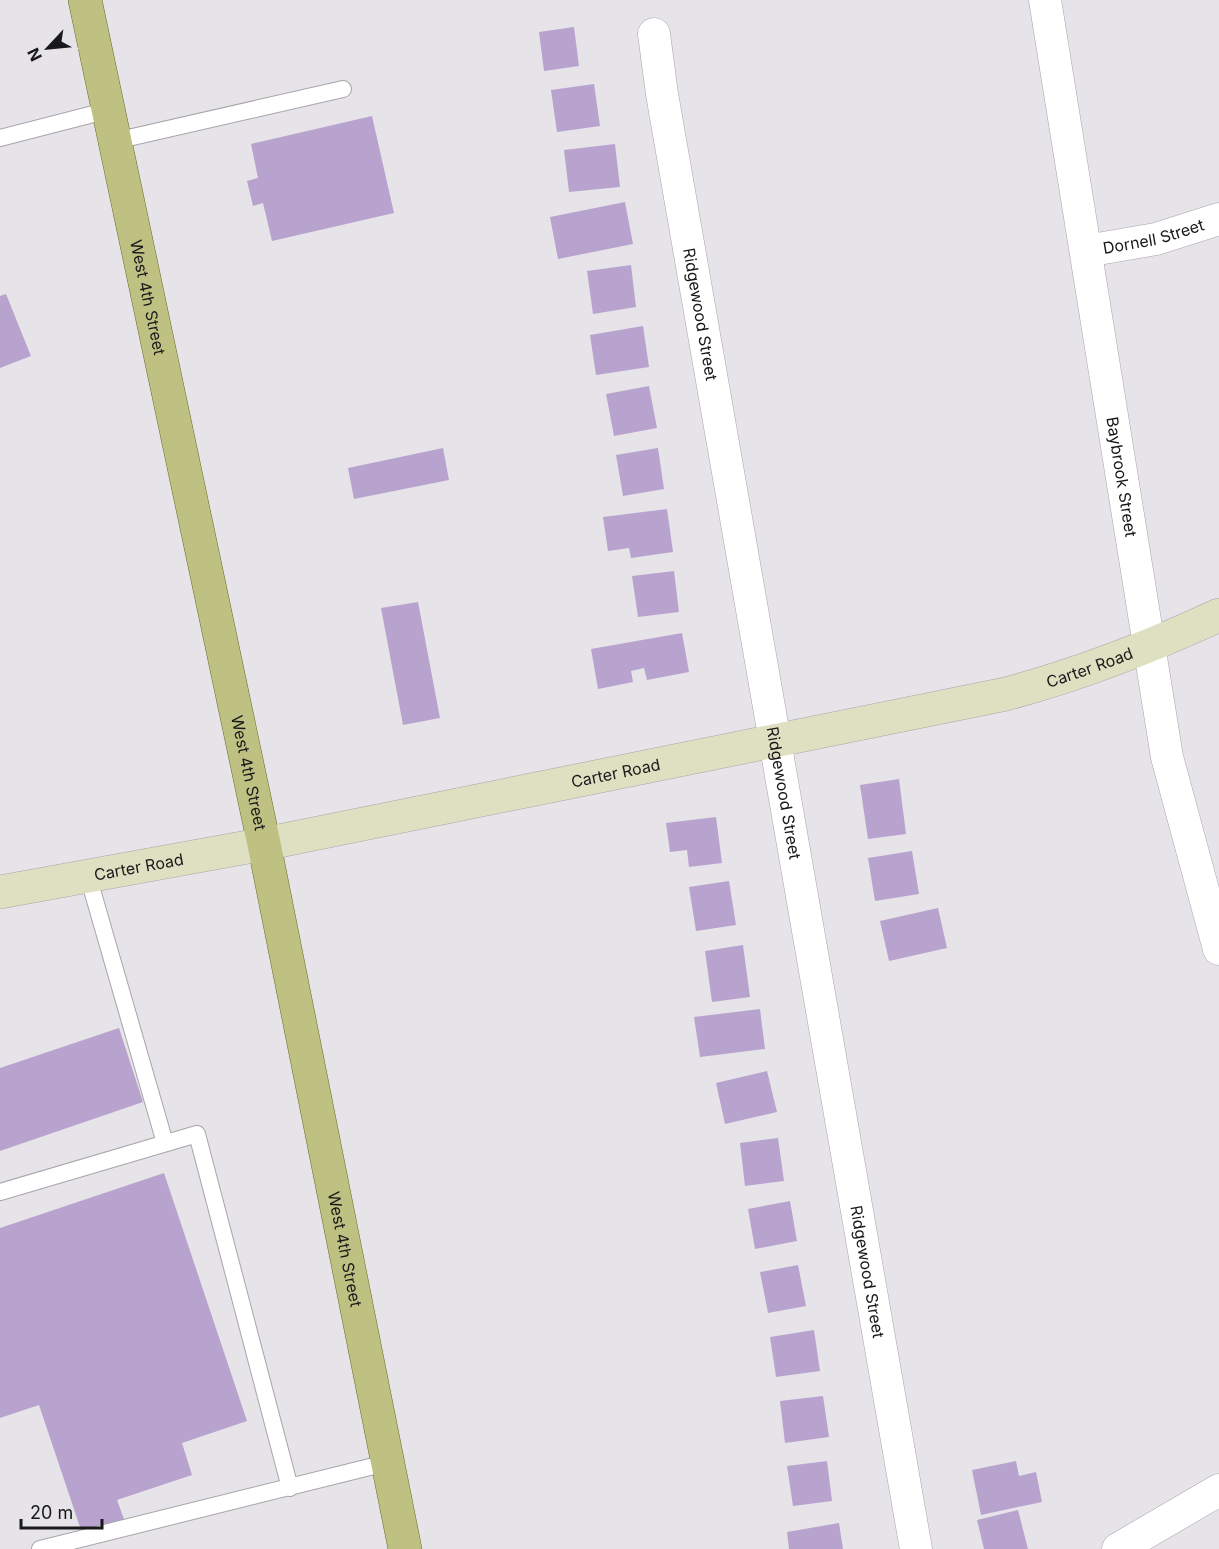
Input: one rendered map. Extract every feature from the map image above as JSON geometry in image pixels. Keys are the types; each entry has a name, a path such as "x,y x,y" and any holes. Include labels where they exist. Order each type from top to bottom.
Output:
{"main road":[{"name":"West 4th Street","path":"85,0 264,844 390,1462 405,1549"},
{"name":"Carter Road","path":"0,890 264,844 1006,694 1055,681 1149,648 1219,615"}],"street":[{"name":"Baybrook Street","path":"1045,0 1167,757 1219,949"},
{"name":"Ridgewood Street","path":"654,34 662,94 916,1549"},
{"name":"Dornell Street","path":"1086,251 1156,240 1219,219"},
{"path":"1118,1549 1219,1490"}],"lane":[{"path":"0,138 112,125 343,89"},
{"path":"87,876 165,1143"},
{"path":"0,1192 197,1134 290,1488"},
{"path":"40,1549 390,1462"}],"building":[{"path":"574,27 579,66 544,71 539,32"},
{"path":"594,84 600,126 557,132 551,90"},
{"path":"372,116 394,213 272,241 263,203 253,206 247,181 258,178 251,144"},
{"path":"615,144 620,187 569,192 564,150"},
{"path":"625,202 633,244 558,259 550,217"},
{"path":"631,265 636,307 593,314 587,271"},
{"path":"6,294 31,356 0,368 0,296"},
{"path":"643,326 649,367 596,375 590,335"},
{"path":"649,386 657,428 614,436 606,394"},
{"path":"443,448 449,480 354,499 348,468"},
{"path":"658,448 664,489 623,496 616,455"},
{"path":"667,509 673,552 631,558 629,548 608,551 603,517"},
{"path":"674,571 679,612 638,617 632,576"},
{"path":"418,602 440,718 403,725 381,608"},
{"path":"682,633 689,672 647,680 644,668 631,671 633,682 598,689 591,649"},
{"path":"899,779 906,834 868,839 860,785"},
{"path":"716,817 722,863 689,867 687,850 670,852 666,823"},
{"path":"912,851 919,894 875,901 868,858"},
{"path":"729,881 736,925 696,931 689,887"},
{"path":"938,908 947,948 889,961 880,921"},
{"path":"743,945 750,997 712,1002 705,951"},
{"path":"760,1009 765,1049 700,1057 694,1017"},
{"path":"119,1028 143,1102 0,1151 0,1068"},
{"path":"767,1071 777,1112 725,1124 716,1083"},
{"path":"778,1138 784,1181 745,1186 740,1143"},
{"path":"164,1173 247,1421 182,1443 192,1475 117,1500 125,1522 83,1536 39,1405 0,1418 0,1228"},
{"path":"790,1201 797,1241 755,1249 748,1209"},
{"path":"798,1265 806,1306 768,1313 760,1272"},
{"path":"814,1330 820,1371 776,1377 770,1337"},
{"path":"823,1396 829,1437 785,1443 780,1401"},
{"path":"827,1461 832,1501 793,1506 787,1466"},
{"path":"1016,1461 1019,1476 1036,1472 1042,1502 981,1515 972,1470"},
{"path":"1018,1510 1028,1549 984,1549 977,1520"},
{"path":"839,1523 843,1549 789,1549 787,1532"}]}
